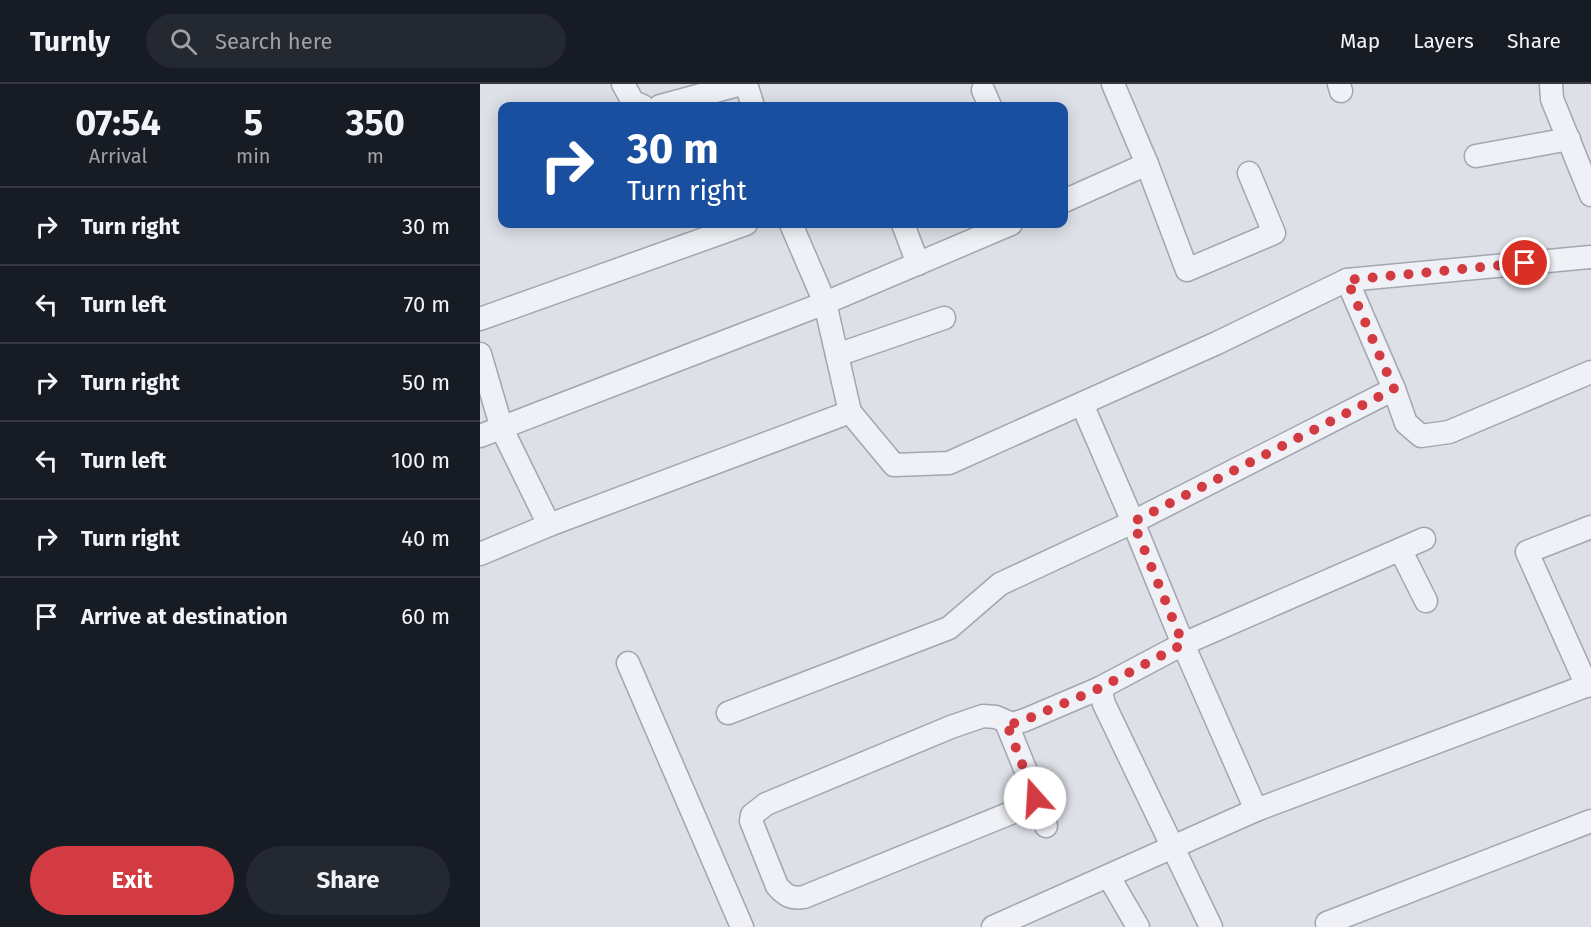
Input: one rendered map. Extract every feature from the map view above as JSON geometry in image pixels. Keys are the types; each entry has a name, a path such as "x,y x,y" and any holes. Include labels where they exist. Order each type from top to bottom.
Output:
{"street":[{"path":"623,84 633,102"},
{"path":"675,102 744,84 751,102"},
{"path":"1113,84 1147,164 1187,270 1274,233 1249,173"},
{"path":"1551,84 1552,99 1591,195"},
{"path":"1476,156 1569,139"},
{"path":"1068,199 1147,164"},
{"path":"480,319 736,228"},
{"path":"793,228 825,303 850,412 894,465 949,463 1217,343 1347,280 1591,256"},
{"path":"904,228 918,264"},
{"path":"480,436 825,303 1002,228"},
{"path":"1347,280 1394,389 1406,423 1421,436 1449,432 1591,372"},
{"path":"837,355 944,318"},
{"path":"480,354 502,429 549,525"},
{"path":"728,713 949,628 1000,584 1133,522 1394,389"},
{"path":"1082,404 1256,810"},
{"path":"480,554 549,525 850,412"},
{"path":"993,927 1110,877 1256,810 1589,685 1527,552 1591,527"},
{"path":"1035,798 1023,808 798,898 790,898 777,886 751,822 752,815 766,804 951,727 983,716 996,717 1012,724 1025,720 1100,688 1183,644 1424,539"},
{"path":"1401,550 1426,601"},
{"path":"628,663 742,927"},
{"path":"1100,688 1104,705 1211,927"},
{"path":"1006,722 1046,826"},
{"path":"1328,923 1591,821"},
{"path":"1110,877 1138,927"}],"route":[{"path":"1035,798 1006,722 1012,724 1025,720 1100,688 1183,644 1133,522 1394,389 1347,280 1525,263"}]}
